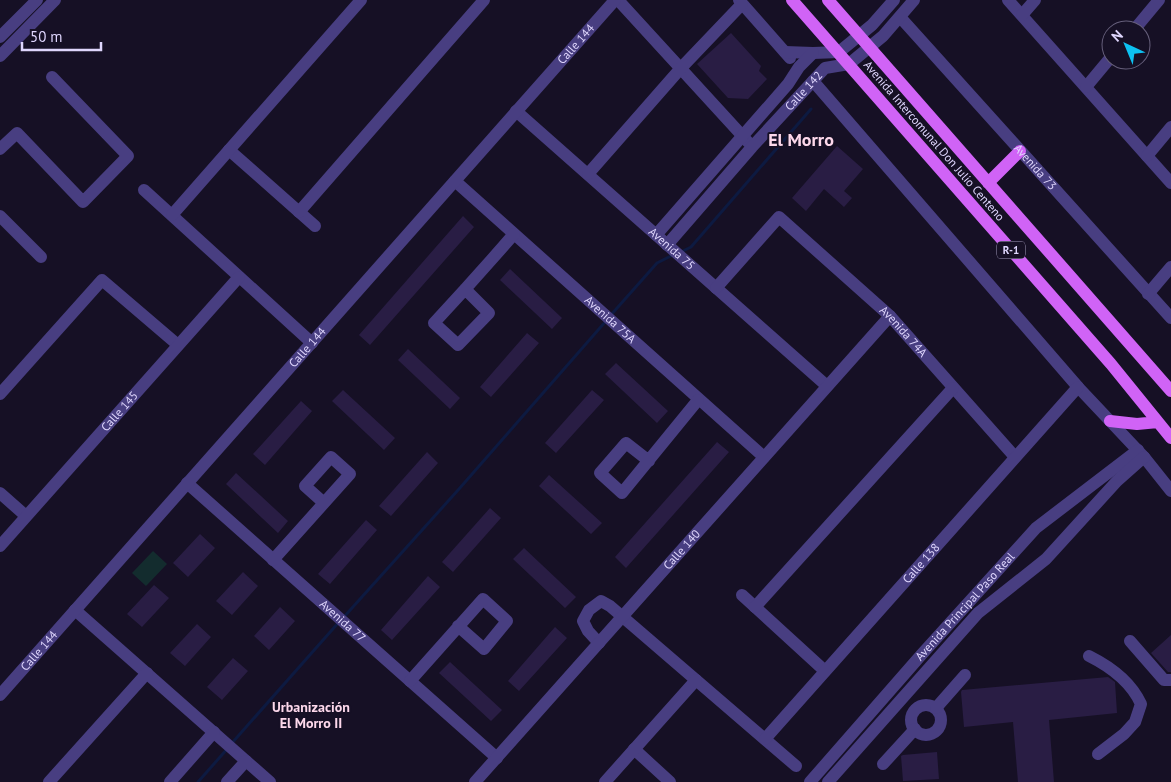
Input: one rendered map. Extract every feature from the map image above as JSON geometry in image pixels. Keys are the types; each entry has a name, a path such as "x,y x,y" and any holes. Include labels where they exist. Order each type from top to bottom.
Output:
{"main road":[{"name":"Avenida Intercomunal Don Julio Centeno","path":"792,0 1111,364 1171,438"},
{"name":"Avenida Intercomunal Don Julio Centeno","path":"828,0 860,34 1171,391"},
{"path":"988,183 1020,151"},
{"path":"1110,421 1137,424 1158,422"}],"street":[{"path":"0,37 39,4 55,0"},
{"path":"172,215 361,0"},
{"path":"299,212 484,0"},
{"name":"Calle 144","path":"0,695 614,0"},
{"path":"618,0 752,147"},
{"name":"Calle 142","path":"673,250 752,147 825,68 849,64 883,36 914,0"},
{"path":"1008,0 1171,183"},
{"path":"1022,15 1035,0"},
{"path":"1142,20 1159,0"},
{"path":"839,52 872,25 890,1"},
{"path":"588,174 740,2 799,67"},
{"path":"0,56 39,4"},
{"name":"Avenida 73","path":"900,17 1171,318"},
{"path":"785,52 813,54"},
{"name":"Calle 142","path":"656,235 788,84 799,67 813,54 839,52"},
{"path":"1086,87 1101,69"},
{"path":"0,150 17,133 83,202 128,156 52,77"},
{"path":"813,81 1078,387 1141,453 1171,491"},
{"name":"Avenida 75","path":"516,111 827,386"},
{"path":"1147,156 1171,128"},
{"path":"229,150 315,226"},
{"name":"Avenida 75A","path":"454,181 764,457"},
{"path":"144,190 312,343"},
{"path":"0,216 42,257"},
{"name":"Avenida 74A","path":"716,288 779,217 890,316 952,388 1016,457"},
{"path":"464,289 514,234"},
{"path":"1148,294 1171,267"},
{"name":"Calle 145","path":"0,546 239,276"},
{"path":"0,394 102,280 178,345"},
{"name":"Calle 140","path":"475,782 890,316"},
{"name":"Calle 138","path":"764,739 1078,387"},
{"path":"755,607 952,388"},
{"path":"649,461 698,400"},
{"name":"Avenida Principal Paso Real","path":"810,782 1036,528 1141,453"},
{"name":"Avenida Principal Paso Real","path":"828,782 978,613 1046,558 1141,453"},
{"name":"Avenida 77","path":"187,483 497,758"},
{"path":"0,493 26,516"},
{"path":"273,560 324,503"},
{"path":"1002,565 1017,582"},
{"path":"742,595 825,671"},
{"path":"599,643 583,622 589,610 601,601 622,616 796,766"},
{"path":"75,610 270,782"},
{"path":"410,681 458,626"},
{"path":"1130,641 1164,680 1171,680"},
{"path":"1089,656 1111,668 1136,693 1141,704 1135,722 1124,734 1098,754"},
{"path":"49,782 147,673"},
{"path":"936,708 966,675"},
{"path":"605,782 696,680"},
{"path":"895,685 906,694 916,710"},
{"path":"922,705 936,708 941,717 940,727 928,735 918,733 911,720 916,710 922,705"},
{"path":"883,764 915,730"},
{"path":"170,782 218,736"},
{"path":"634,750 670,782"},
{"path":"227,782 246,761"}],"green space":[{"path":"153,551 167,564 146,586 132,573"}],"building":[{"path":"731,33 761,66 759,71 767,79 748,99 728,98 697,64"},
{"path":"837,146 863,169 844,191 852,198 844,207 824,189 806,211 792,198"},
{"path":"463,216 474,227 370,345 359,335"},
{"path":"510,269 562,318 552,329 500,280"},
{"path":"527,333 539,343 491,397 480,387"},
{"path":"408,349 460,398 450,409 398,360"},
{"path":"616,363 668,411 657,423 605,374"},
{"path":"343,390 395,438 384,450 332,401"},
{"path":"592,390 604,400 556,453 545,443"},
{"path":"301,401 312,411 265,465 253,454"},
{"path":"717,442 729,452 626,568 615,557"},
{"path":"427,452 438,463 391,516 379,506"},
{"path":"236,473 288,521 278,533 226,484"},
{"path":"549,475 602,523 591,534 539,486"},
{"path":"490,508 501,518 453,572 442,562"},
{"path":"366,520 377,530 330,584 318,574"},
{"path":"200,534 215,548 188,577 173,563"},
{"path":"524,548 576,597 565,608 513,559"},
{"path":"243,572 258,586 232,615 216,601"},
{"path":"428,576 440,587 392,640 381,630"},
{"path":"154,585 169,598 142,627 127,614"},
{"path":"280,607 295,621 269,650 254,636"},
{"path":"197,624 211,637 185,666 170,653"},
{"path":"555,627 567,638 519,691 508,681"},
{"path":"1171,635 1171,672 1168,672 1151,653"},
{"path":"233,658 248,671 222,700 207,687"},
{"path":"450,662 502,710 491,721 439,673"},
{"path":"1108,677 1115,682 1117,713 1049,720 1054,782 1018,782 1013,722 964,727 962,690"},
{"path":"937,752 939,779 903,781 901,756"}],"waterway":[{"path":"681,252 691,247 811,109"},
{"path":"610,316 657,263 673,255"},
{"path":"343,618 606,321"},
{"path":"232,743 339,622"},
{"path":"198,782 228,748"}],"district":[{"name":"El Morro","path":"801,140"},
{"name":"Urbanización El Morro II","path":"311,716"}]}
